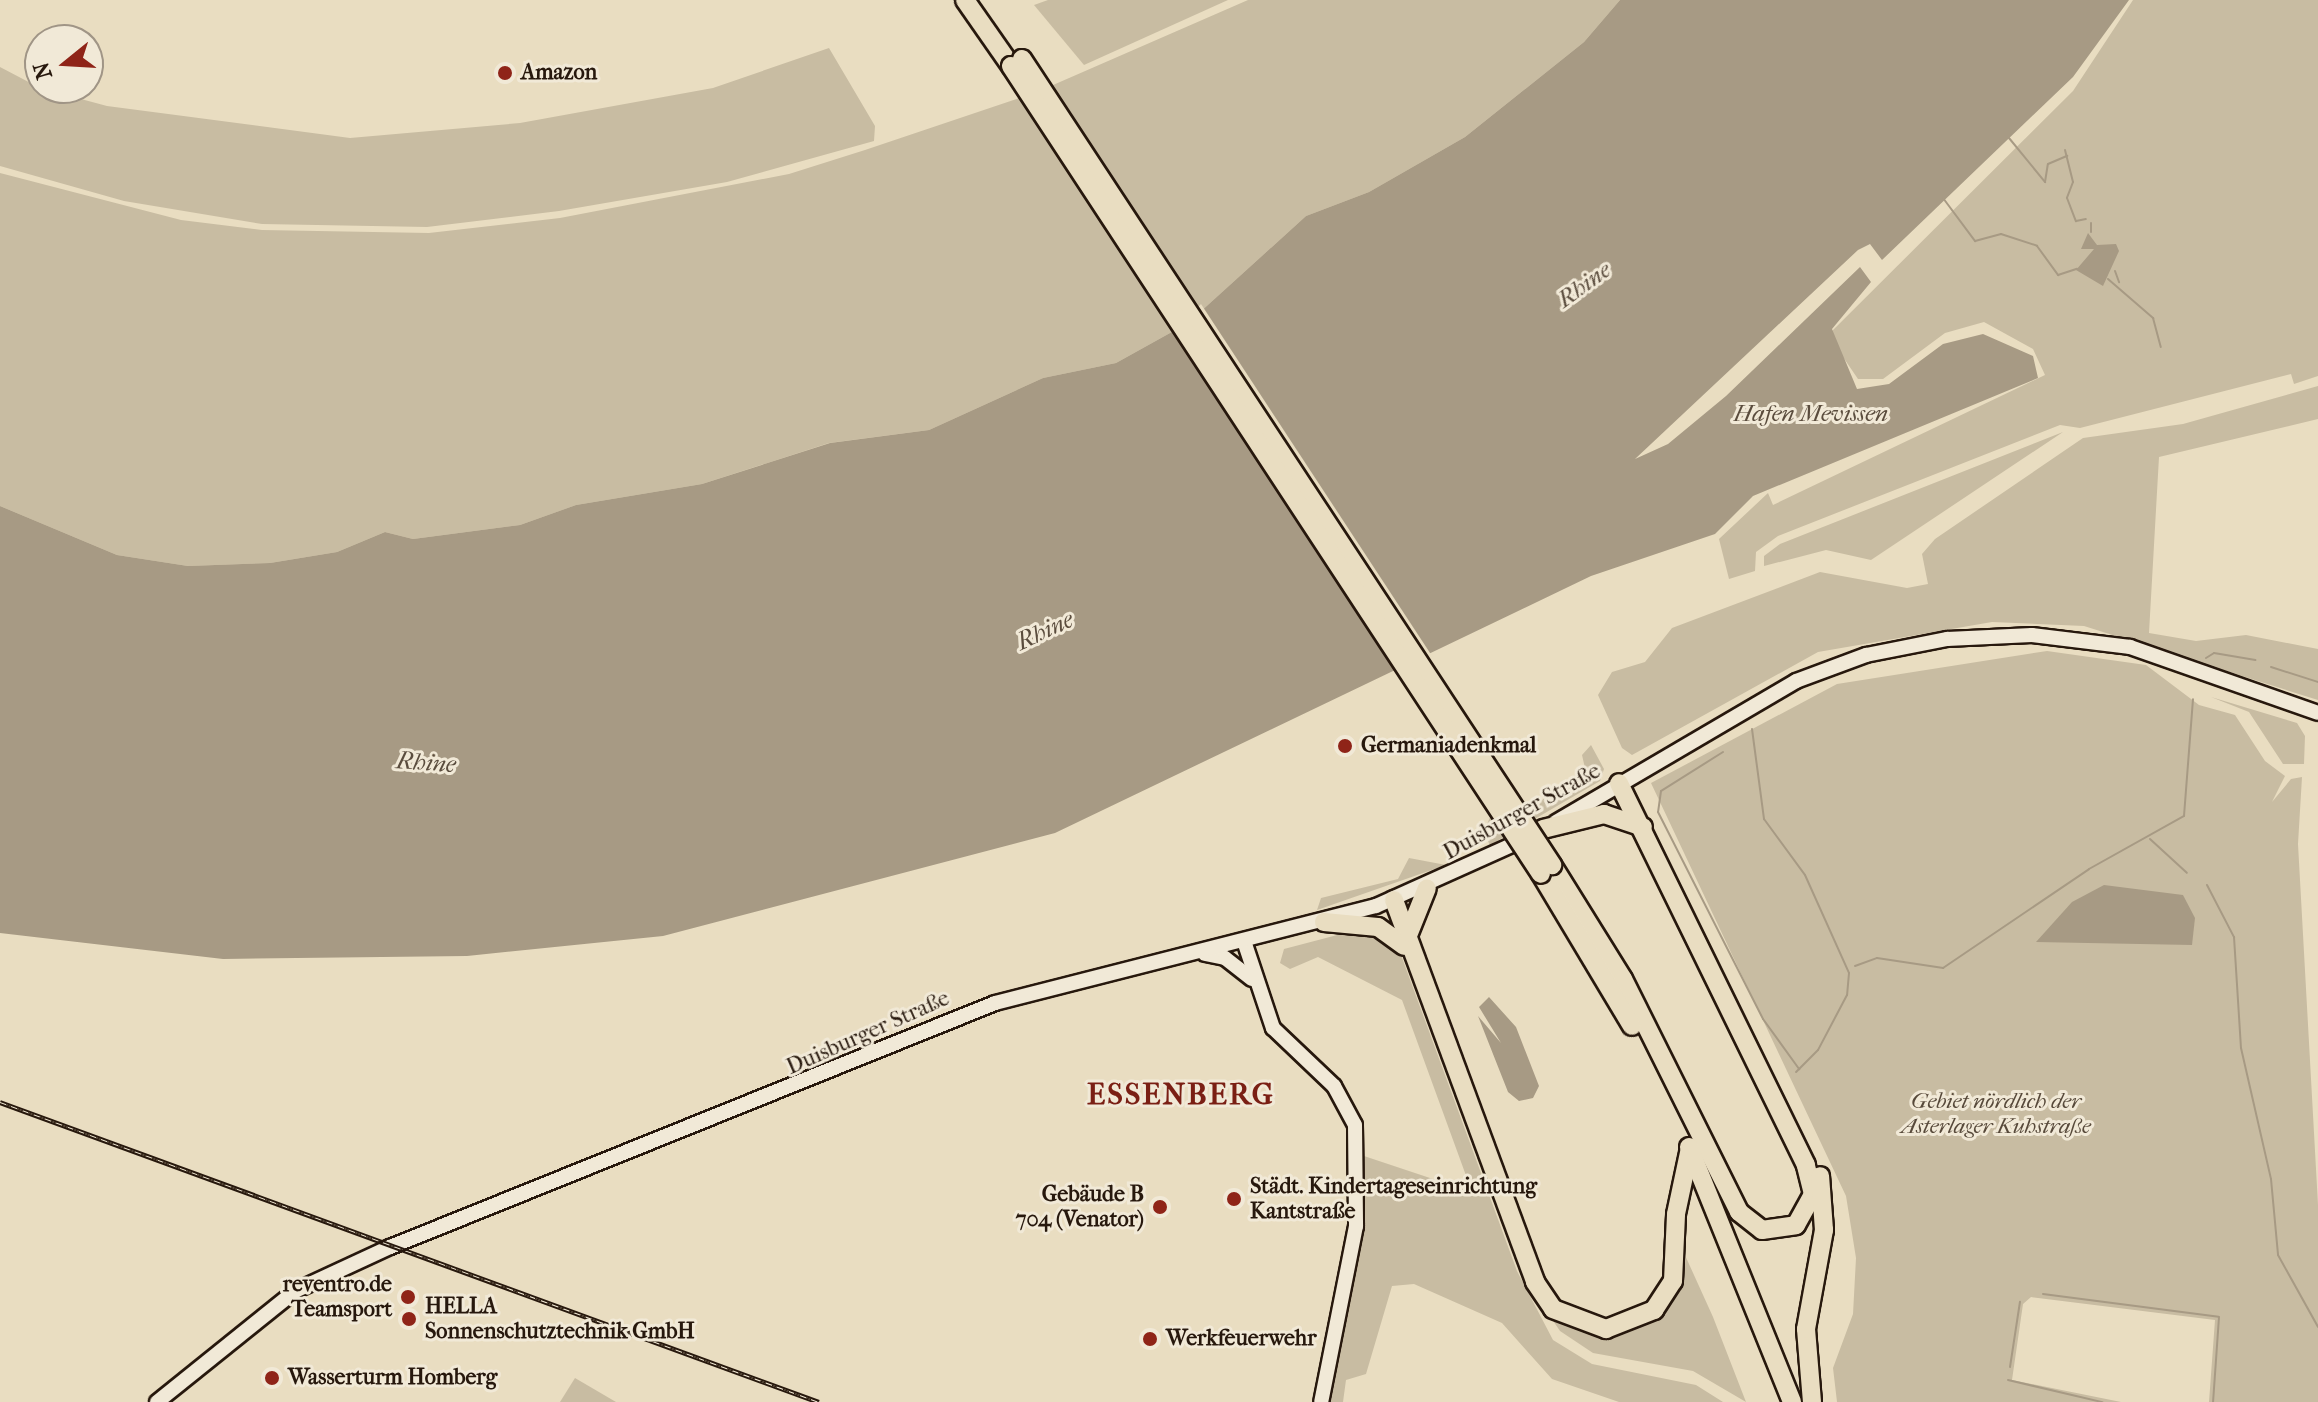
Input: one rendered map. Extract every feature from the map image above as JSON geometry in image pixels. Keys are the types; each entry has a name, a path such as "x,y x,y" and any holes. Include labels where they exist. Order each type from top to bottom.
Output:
{"highway":[{"path":"965,0 1016,63"},
{"path":"979,0 1016,63 1647,1027 1739,1212 1762,1230 1796,1225 1813,1194 1806,1165 1643,827 1624,780"},
{"path":"1624,780 1729,1000 1819,1172 1824,1230 1806,1329 1812,1402"},
{"path":"1543,829 1604,814 1643,827"},
{"path":"1546,870 1609,981 1690,1148 1792,1402"},
{"path":"1406,943 1410,919 1427,888"},
{"path":"1390,901 1535,1282 1553,1309 1606,1329 1654,1310 1673,1281 1676,1214 1690,1148"},
{"path":"1324,922 1378,927 1406,943"},
{"path":"1647,1027 1803,1402"}],"main road":[{"name":"Duisburger Straße","path":"157,1402 275,1305 327,1274 982,1008 1324,922 1427,888 1543,829 1819,670 1977,636 2130,647 2318,713"},
{"path":"1244,941 1265,1011 1282,1040 1346,1102 1358,1144 1356,1226 1321,1402"},
{"path":"1196,953 1225,958 1255,982"}],"green space":[{"path":"1048,0 1228,0 1084,65 1034,5"},
{"path":"1248,0 1620,0 1584,42 1465,137 1369,192 1306,216 1188,323 1116,363 1043,378 929,430 829,443 702,484 576,505 520,525 413,539 385,532 337,552 270,563 188,566 117,555 0,506 0,173 181,220 262,230 429,233 560,218 789,174 865,150 1037,92"},
{"path":"2133,0 2318,0 2318,376 2294,384 2291,374 2080,428 2060,425 1778,536 1756,552 1755,571 1729,579 1719,539 1768,493 1773,505 2045,375 2033,349 1984,322 1945,333 1883,379 1858,379 1828,335 2073,91"},
{"path":"829,48 875,126 874,141 727,182 559,211 427,227 262,224 124,201 0,166 0,67 24,80 24,104 100,104 350,138 520,123 713,88"},
{"path":"2318,386 2318,419 2159,457 2149,633 2196,641 2246,635 2318,649 2318,700 2084,626 1992,622 1818,652 1632,755 1622,748 1598,695 1612,672 1645,662 1672,628 1820,572 1907,588 1928,584 1922,554 1935,539 2083,438 2183,424"},
{"path":"2063,432 1871,560 1826,550 1764,566 1764,556 1780,544"},
{"name":"Gebiet nördlich der Asterlager Kuhstraße","path":"2047,651 2146,665 2199,705 2235,715 2265,761 2285,776 2272,802 2291,779 2302,777 2298,844 2318,1205 2318,1402 2209,1402 2215,1320 2031,1297 2023,1304 2012,1380 2121,1402 1837,1402 1833,1368 1853,1314 1856,1258 1846,1196 1651,783 1837,684"},
{"path":"2211,697 2297,723 2305,736 2304,764 2283,764 2249,712"},
{"path":"1591,745 1604,769 1600,781 1490,845 1483,832 1501,795 1528,806 1542,800 1585,768 1582,755"},
{"path":"1409,858 1446,865 1317,910 1321,898 1398,879"},
{"path":"1364,928 1397,944 1517,1271 1553,1340 1592,1364 1696,1385 1723,1402 1619,1402 1552,1379 1502,1323 1414,1284 1392,1286 1366,1374 1346,1380 1343,1402 1329,1402 1361,1226 1364,1156 1472,1192 1402,1000 1318,957 1290,969 1280,963 1284,949"},
{"path":"1684,1253 1746,1402 1693,1371 1593,1353 1560,1331 1539,1300 1611,1333 1674,1287"},
{"path":"575,1378 616,1402 560,1402"}],"water":[{"path":"1620,0 2129,0 2073,77 1882,260 1870,244 1858,250 1635,459 1668,444 1726,396 1860,267 1871,282 1832,329 1857,389 1889,384 1943,344 1983,334 2033,356 2038,378 1753,496 1715,534 1591,576 1055,833 663,936 467,956 223,959 0,933 0,506 117,555 188,566 270,563 337,552 385,532 413,539 520,525 576,505 702,484 830,443 929,430 1043,378 1116,363 1188,323 1306,216 1369,192 1465,137 1584,42"},
{"path":"2088,233 2097,245 2116,244 2119,251 2103,286 2076,270 2094,249 2081,249"},
{"path":"2104,885 2183,895 2195,918 2192,945 2036,942 2072,902"},
{"path":"1489,997 1516,1027 1539,1086 1533,1098 1519,1101 1508,1092 1478,1016 1501,1043 1479,1007"}],"pier":[{"path":"1201,304 1434,659 1401,675 1186,320"}],"waterway":[{"path":"2009,138 2045,182 2048,164 2067,156"},
{"path":"2065,150 2073,182 2067,198 2076,221 2086,219"},
{"path":"1943,198 1975,241 2001,234 2037,246 2058,275 2077,269"},
{"path":"2091,223 2091,232"},
{"path":"2115,271 2119,282"},
{"path":"2108,279 2153,318 2161,347"},
{"path":"2206,658 2214,653 2255,660"},
{"path":"2271,667 2318,682"},
{"path":"1855,966 1877,958 1943,968 2089,869 2184,816 2193,699"},
{"path":"1752,729 1764,819 1805,875 1849,973 1847,995 1818,1050 1796,1072"},
{"path":"1723,752 1661,791 1658,812 1763,1019 1799,1069"},
{"path":"2150,839 2187,873"},
{"path":"2207,885 2234,937 2241,1048 2271,1179 2278,1255 2318,1327"},
{"path":"2043,1294 2219,1317 2213,1402"},
{"path":"2010,1367 2020,1302"},
{"path":"2008,1380 2102,1402"}],"railway":[{"path":"0,1102 819,1402"}],"place":[{"name":"Amazon","path":"505,73"},
{"name":"Germaniadenkmal","path":"1345,746"},
{"name":"Städt. Kindertageseinrichtung Kantstraße","path":"1234,1199"},
{"name":"Gebäude B 704 (Venator)","path":"1160,1207"},
{"name":"reventro.de Teamsport","path":"408,1297"},
{"name":"HELLA Sonnenschutztechnik GmbH","path":"409,1319"},
{"name":"Werkfeuerwehr","path":"1150,1339"},
{"name":"Wasserturm Homberg","path":"272,1378"}],"district":[{"name":"ESSENBERG","path":"1181,1095"}],"water label":[{"name":"Rhine","path":"1584,285"},
{"name":"Hafen Mevissen","path":"1811,414"},
{"name":"Rhine","path":"1045,631"},
{"name":"Rhine","path":"426,763"}]}
